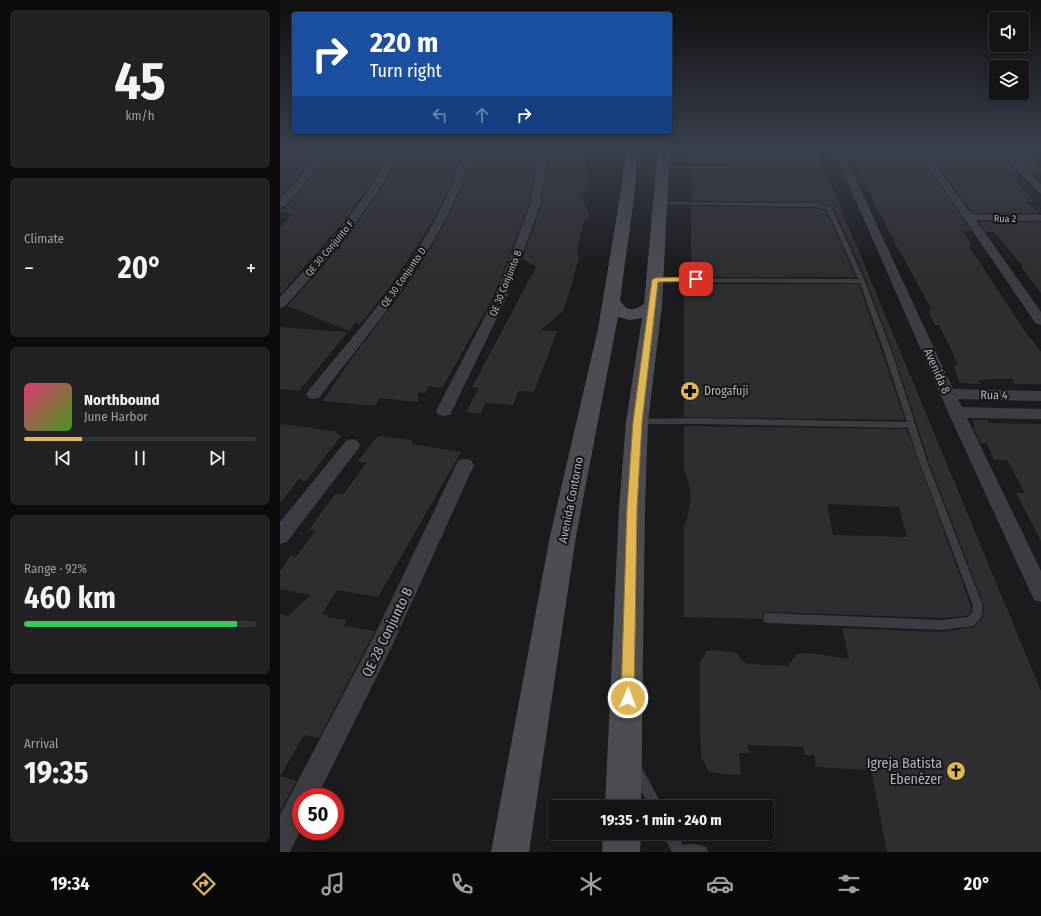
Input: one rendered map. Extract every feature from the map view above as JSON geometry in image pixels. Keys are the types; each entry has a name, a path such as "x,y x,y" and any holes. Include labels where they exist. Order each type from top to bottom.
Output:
{"main road":[{"name":"Avenida Contorno","path":"510,852 563,536 612,301 615,270 628,188"},
{"name":"Avenida Contorno","path":"624,800 632,508 637,422 653,305 661,188"},
{"path":"612,301 616,310 629,314 645,312 653,305"},
{"path":"607,328 619,323 634,324 640,326 649,335"},
{"path":"621,852 622,840"}],"street":[{"path":"280,205 284,196 291,188"},
{"name":"QE 30 Conjunto F","path":"280,304 319,261 376,188"},
{"name":"QE 30 Conjunto D","path":"314,394 391,295 423,250 450,202 455,188"},
{"name":"QE 30 Conjunto B","path":"444,412 499,301 528,226 537,188"},
{"name":"Avenida 8","path":"854,188 956,412 1041,593"},
{"path":"948,188 1041,321"},
{"name":"Rua 2","path":"968,217 1041,218"},
{"name":"Rua 4","path":"948,394 1038,400"},
{"name":"Rua 4","path":"956,412 1041,414"},
{"path":"280,536 352,445"},
{"name":"QE 28 Conjunto B","path":"308,788 384,639 465,465"},
{"path":"280,843 292,820"}],"lane":[{"path":"660,203 783,204 823,207 832,213 862,281 889,355 923,461 978,606 978,615 969,622 942,625 768,618"},
{"path":"655,280 862,281"},
{"path":"637,422 698,421 912,425"},
{"path":"627,727 631,760 652,800"},
{"path":"673,840 680,852 690,850 701,852"}],"building":[{"path":"280,188 289,188 280,197"},
{"path":"302,188 368,188 341,225 280,295 280,228 292,214 280,213 280,209 285,208"},
{"path":"381,188 449,188 436,215 422,239 392,284 360,325 356,322 349,331 287,306 319,271 350,233"},
{"path":"460,188 532,188 529,206 492,300 442,388 429,386 425,393 418,392 418,402 380,398 375,406 323,401 348,363 405,288 435,241 456,200"},
{"path":"544,188 587,188 587,192 580,192 589,213 587,220 584,221 577,250 577,254 580,254 568,297 563,311 541,330 557,331 534,392 519,391 513,405 486,403 480,414 466,412 479,388 472,387 536,267 522,259 541,206"},
{"path":"693,188 832,188 1041,691 1041,852 887,852 871,770 816,767 814,755 805,755 803,747 748,745 749,753 739,753 741,775 709,772 701,756 700,719 700,662 707,651 717,650 737,653 742,661 748,664 788,666 796,655 801,653 849,659 842,628 942,632 973,627 982,619 984,606 928,460 894,355 866,280 835,211 831,207 816,202 691,201 691,198 693,198"},
{"path":"866,188 942,188 971,231 963,231 972,246 969,246 1030,339 1032,339 1041,352 1041,384 1015,384 1012,379 978,380 980,384 960,383 953,366 958,366 949,345 939,325 935,325 929,313 931,309"},
{"path":"954,188 1022,188 1035,202 1025,202 1039,213 972,213"},
{"path":"691,206 816,208 826,211 856,277 691,277"},
{"path":"979,222 1041,222 1041,293 1021,267 1023,267 994,232 986,232"},
{"path":"684,284 859,284 905,420 684,417"},
{"path":"280,327 348,332 299,391 280,389"},
{"path":"973,420 988,420 989,423 1041,424 1041,541 1016,493 1025,493 1007,460 994,460 986,443 981,443 974,430"},
{"path":"280,424 334,431 341,436 306,481 299,479 280,503"},
{"path":"684,426 907,429 971,606 971,612 966,616 942,618 768,612 763,614 762,619 684,617 684,528 691,497 689,484 684,470","holes":["827,504 899,507 907,537 833,535"]},
{"path":"380,436 413,440 411,444 461,452 378,597 337,590 322,614 328,615 327,617 347,620 344,626 375,631 319,738 304,735 280,776 280,614 288,616 311,595 280,589 280,571 291,556 296,557 316,531 309,530 335,494 344,494 366,463 358,461 373,441"},
{"path":"280,776 296,781 280,812"}],"place":[{"name":"Drogafuji","path":"690,391"},
{"name":"Igreja Batista Ebenézer","path":"956,771"}],"route":[{"path":"628,698 632,508 637,422 655,280 696,279"}]}
